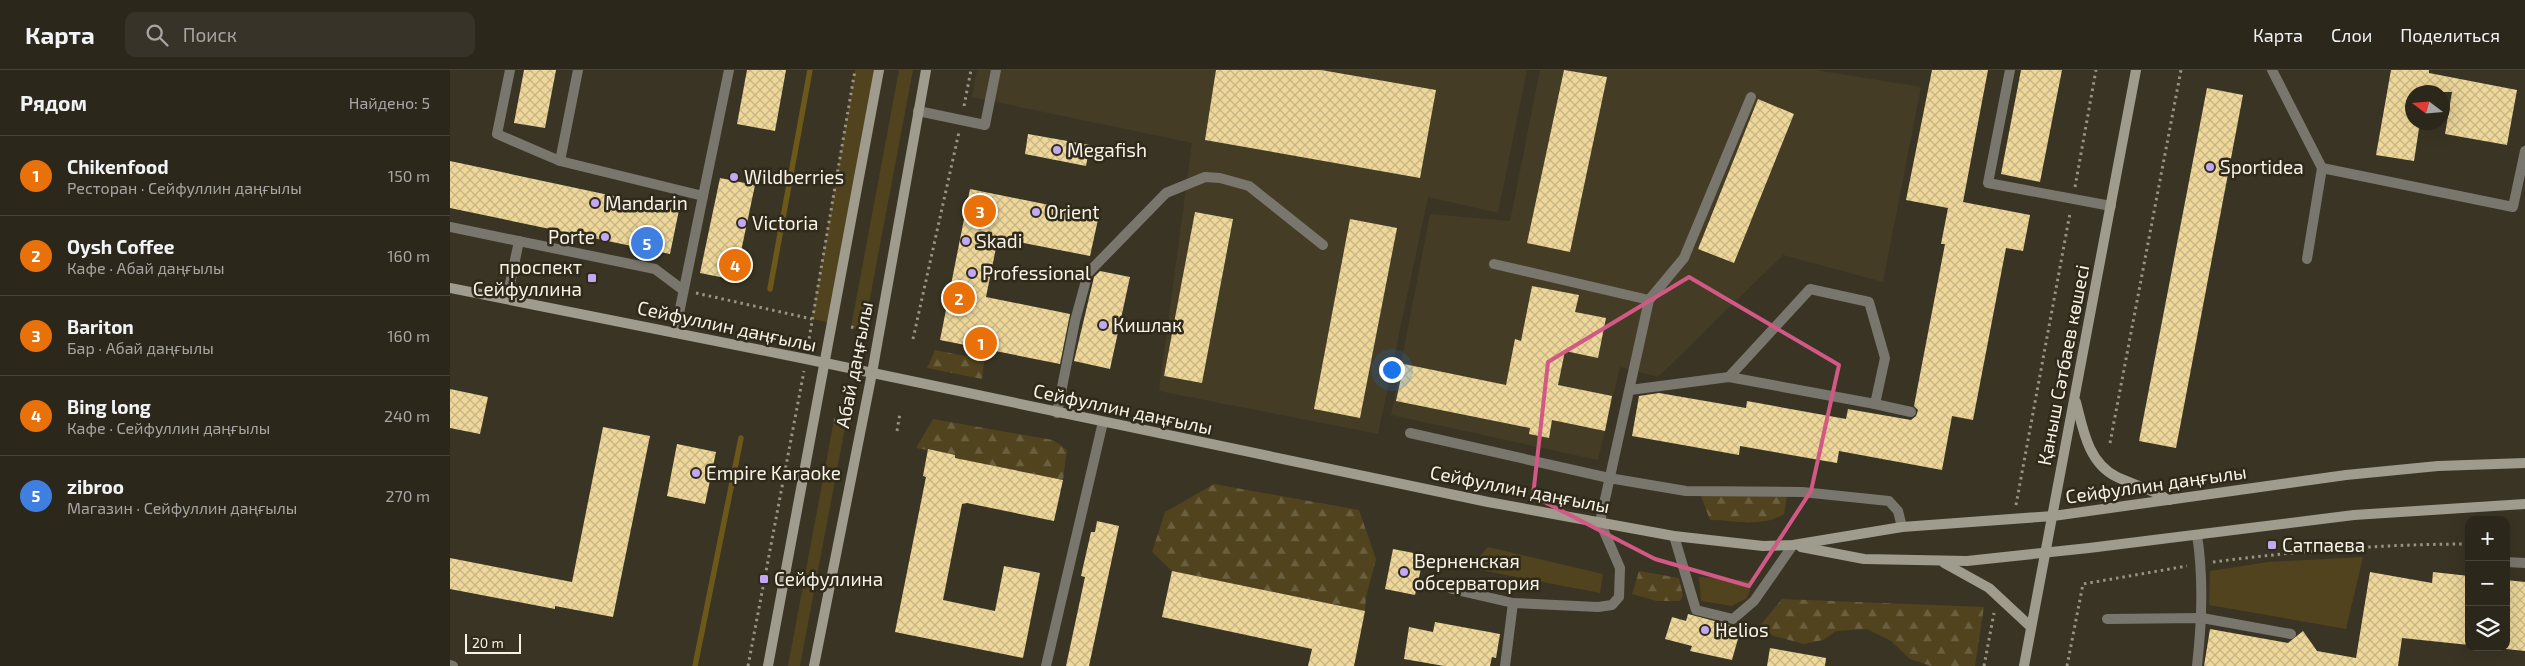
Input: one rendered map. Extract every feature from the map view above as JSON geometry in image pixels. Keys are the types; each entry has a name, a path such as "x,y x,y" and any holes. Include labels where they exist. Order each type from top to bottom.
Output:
{"main road":[{"name":"Абай даңғылы","path":"768,666 879,70"},
{"name":"Абай даңғылы","path":"814,666 872,373 926,70"},
{"name":"Қаныш Сәтбаев көшесі","path":"2024,666 2136,70"},
{"name":"Сейфуллин даңғылы","path":"450,288 806,359 1488,502 1674,536 1763,546 1792,546 1902,527 2052,516 2364,473 2525,461"},
{"path":"2075,399 2092,455 2104,468 2116,476 2154,490 2169,500"},
{"name":"Сейфуллин даңғылы","path":"1792,546 1864,559 1942,562 2045,553 2354,515 2525,504"},
{"path":"1942,562 1989,588 2031,627"}],"lane":[{"path":"510,70 497,134 560,161 703,196"},
{"path":"560,161 578,70"},
{"path":"675,332 729,70"},
{"path":"918,110 985,125 996,70"},
{"path":"2010,70 1988,183 2111,206"},
{"path":"2272,70 2322,168 2307,259"},
{"path":"1452,589 1513,603 1612,606 1619,597 1621,591 1620,568 1600,522 1649,300 1684,258 1750,98"},
{"path":"2322,168 2513,206 2525,151"},
{"path":"1057,413 1075,321 1088,273 1166,193 1205,178 1220,178 1249,186 1323,244"},
{"path":"450,227 655,270 683,290"},
{"path":"507,298 519,241"},
{"path":"1494,264 1649,300"},
{"path":"1729,377 1810,289 1869,302 1885,358 1875,404"},
{"path":"1630,390 1729,377 1911,412"},
{"path":"1046,666 1102,422"},
{"path":"1410,433 1609,478 1686,491 1802,492 1889,501 1898,512 1902,527"},
{"path":"2197,535 2201,563 2202,618 2197,666"},
{"path":"1674,536 1696,610 1733,619 1754,601 1792,546"},
{"path":"2510,562 2525,563"},
{"path":"1505,666 1513,603"},
{"path":"2107,619 2202,618 2291,634"}],"path":[{"path":"748,666 806,359 855,70"},
{"path":"913,338 962,120 971,70"},
{"path":"2016,505 2096,70"},
{"path":"2110,443 2181,70"},
{"path":"683,290 812,319"},
{"path":"851,327 864,330"},
{"path":"897,431 900,413"},
{"path":"834,420 846,422"},
{"path":"2067,666 2083,584 2201,563 2326,548 2409,544 2465,544"},
{"path":"1984,666 1995,607"}],"highlighted area":[{"path":"1689,277 1839,365 1811,491 1749,586 1655,559 1533,496 1548,362"}],"shaded area":[{"path":"977,70 1527,70 1498,213 1428,197 1378,434 1159,391 1192,143 972,97"},
{"path":"1540,70 1816,70 1921,87 1883,282 1783,255 1658,377 1620,367 1598,460 1391,415 1430,214 1510,221"}],"green space":[{"path":"855,70 879,70 831,323 812,319"},
{"path":"899,70 913,70 864,330 851,327"},
{"path":"935,350 984,360 982,379 927,368"},
{"path":"933,419 1053,440 1067,450 1063,480 916,448"},
{"path":"834,420 846,422 800,666 788,666"},
{"path":"1214,484 1359,510 1376,559 1366,597 1365,611 1172,571 1152,552 1165,512"},
{"path":"1701,496 1787,496 1784,514 1767,521 1748,522 1710,520"},
{"path":"1488,547 1603,574 1600,593 1475,569 1476,560"},
{"path":"2363,557 2346,629 2209,605 2210,571 2268,562"},
{"path":"1639,571 1679,578 1683,596 1680,601 1657,601 1632,594"},
{"path":"1699,577 1753,581 1747,598 1732,606 1701,601"},
{"path":"1782,599 1984,607 1975,666 1931,666 1910,659 1891,641 1867,629 1836,631 1823,640 1804,644 1774,636 1758,628"}],"building":[{"path":"524,70 556,70 545,128 514,123"},
{"path":"747,70 786,70 775,131 737,124"},
{"path":"1216,70 1321,70 1436,90 1420,178 1205,140"},
{"path":"1564,70 1607,77 1570,252 1527,243"},
{"path":"1932,70 1988,70 1963,202 2030,215 2023,251 2006,248 1973,420 1952,416 1942,470 1839,451 1837,463 1740,446 1739,455 1632,436 1639,396 1659,393 1746,408 1747,401 1846,419 1848,409 1911,420 1916,416 1918,410 1914,406 1945,244 1941,244 1948,208 1906,200"},
{"path":"2021,70 2062,70 2040,182 2001,174"},
{"path":"2391,70 2429,70 2429,73 2517,90 2507,145 2445,134 2446,130 2450,130 2452,92 2450,92 2450,85 2405,85 2405,130 2419,130 2414,161 2376,155"},
{"path":"2207,88 2243,95 2176,448 2139,441"},
{"path":"1758,99 1794,114 1734,263 1698,249"},
{"path":"1028,134 1090,145 1086,166 1025,154"},
{"path":"450,161 679,210 670,254 450,208"},
{"path":"720,178 755,185 735,280 700,273"},
{"name":"Professional","path":"970,189 1099,215 1090,256 998,238 986,297 1070,314 1060,364 940,340"},
{"path":"1195,212 1233,219 1202,383 1164,376"},
{"path":"1350,219 1397,228 1360,418 1314,409"},
{"path":"1100,271 1130,277 1110,369 1074,361 1094,277"},
{"path":"1532,286 1579,295 1575,312 1606,318 1598,358 1565,351 1558,385 1612,396 1605,431 1552,420 1549,438 1529,434 1530,428 1396,401 1404,364 1506,385 1515,339 1521,341"},
{"path":"450,389 488,397 480,434 450,428"},
{"path":"603,427 650,436 613,617 555,606 555,609 450,589 450,558 572,582"},
{"path":"677,444 716,452 705,504 667,496"},
{"path":"928,449 955,455 955,458 1063,480 1054,521 967,503 962,504 943,600 995,611 1004,566 1040,573 1023,658 895,632 926,477 923,476"},
{"path":"1097,521 1119,526 1089,666 1066,666 1085,577 1081,576 1091,532 1095,532"},
{"name":"Верненская обсерватория","path":"1393,549 1424,555 1415,595 1385,589"},
{"path":"1172,571 1365,611 1354,666 1308,666 1312,649 1162,617"},
{"path":"2370,572 2432,583 2433,572 2465,576 2465,645 2402,638 2398,666 2204,666 2210,629 2288,643 2303,631 2317,651 2356,658"},
{"path":"2510,580 2525,582 2525,651 2510,649"},
{"path":"1688,614 1741,628 1732,660 1690,651 1692,646 1665,639 1672,617 1686,621"},
{"path":"1435,622 1500,634 1496,658 1492,657 1490,666 1444,666 1404,659 1409,627 1433,632"},
{"path":"1770,648 1826,658 1825,666 1767,666"}],"waterway":[{"path":"770,289 810,70"},
{"path":"695,666 741,438"}],"place":[{"name":"Megafish","path":"1057,150"},
{"name":"Sportidea","path":"2210,167"},
{"name":"Wildberries","path":"734,177"},
{"name":"Mandarin","path":"595,203"},
{"name":"Bariton","path":"980,211"},
{"name":"Orient","path":"1036,212"},
{"name":"Victoria","path":"742,223"},
{"name":"Porte","path":"605,237"},
{"name":"Skadi","path":"966,241"},
{"name":"zibroo","path":"647,243"},
{"name":"Bing long","path":"735,265"},
{"name":"Professional","path":"972,273"},
{"name":"проспект Сейфуллина","path":"592,278"},
{"name":"Oysh Coffee","path":"959,298"},
{"name":"Кишлак","path":"1103,325"},
{"name":"Chikenfood","path":"981,343"},
{"name":"Empire Karaoke","path":"696,473"},
{"name":"Сатпаева","path":"2272,545"},
{"name":"Верненская обсерватория","path":"1404,572"},
{"name":"Сейфуллина","path":"764,579"},
{"name":"Helios","path":"1705,630"}]}
